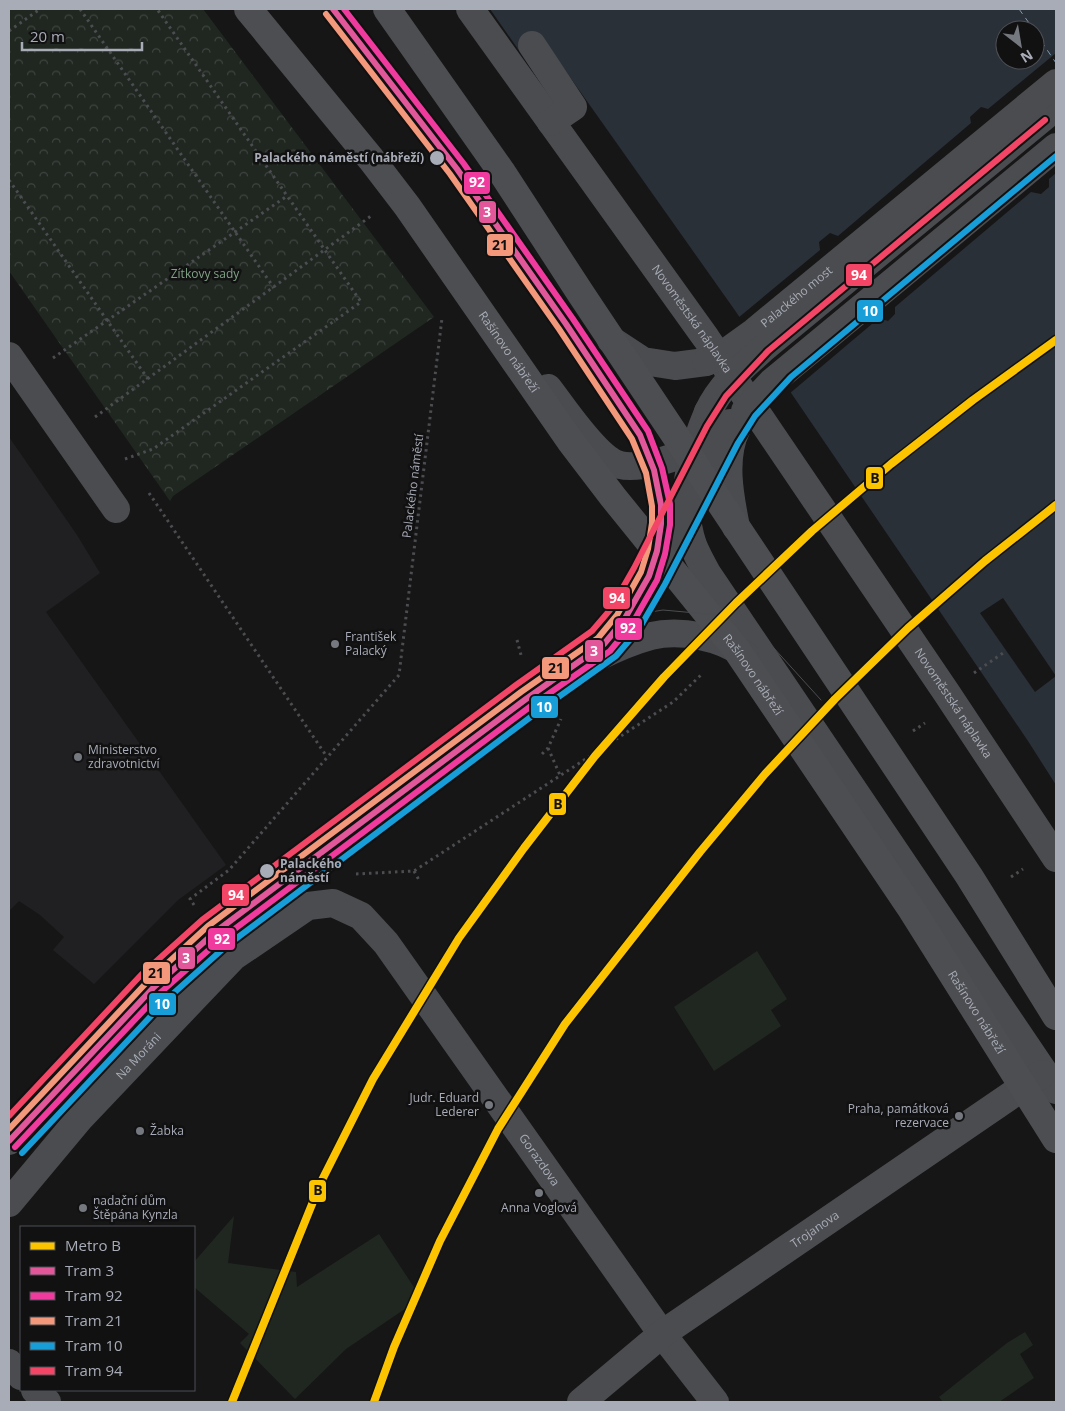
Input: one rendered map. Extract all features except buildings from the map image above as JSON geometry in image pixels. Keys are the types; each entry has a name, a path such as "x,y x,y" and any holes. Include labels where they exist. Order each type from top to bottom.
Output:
{"main road":[{"name":"Rašínovo nábřeží","path":"248,9 371,159 407,206 571,442 736,649 912,910 1056,1139"},
{"path":"386,9 500,171 611,340 694,460 736,527 969,876 1056,1016"}],"street":[{"name":"Novoměstská náplavka","path":"470,9 711,346 946,692 1056,858"},
{"path":"532,45 573,107 551,122"},
{"name":"Palackého most","path":"611,340 643,361 675,366 706,362 722,355 754,332 1056,83"},
{"path":"736,527 728,486 728,425 714,398 734,374 1056,107"},
{"path":"728,425 741,405 780,364 1056,133"},
{"path":"1052,1075 707,573 693,544 688,524 687,503 694,460 772,382 1056,147"},
{"name":"Rašínovo nábřeží","path":"407,206 583,434 602,455 621,466 694,460"},
{"path":"9,356 116,509"},
{"path":"9,1141 154,987 214,933 526,699 604,644 624,620 687,503"},
{"path":"561,676 629,643 652,636 673,634 702,637 736,649 768,674 803,715"},
{"name":"Gorazdova","path":"308,906 333,903 361,916 386,943 662,1334 715,1402"},
{"name":"Na Moráni","path":"9,1202 80,1118 233,957 308,906"},
{"name":"Trojanova","path":"582,1402 662,1334 1023,1087 1052,1075"},
{"path":"9,1364 20,1375"},
{"path":"36,1391 47,1402"}],"path":[{"path":"9,31 40,9"},
{"path":"80,9 274,288"},
{"path":"125,458 153,449 361,302 157,9"},
{"path":"9,180 148,379"},
{"path":"64,350 287,196"},
{"path":"95,417 372,216"},
{"name":"Palackého náměstí","path":"190,899 229,870 399,675 443,310"},
{"path":"160,508 327,757"},
{"path":"517,640 521,655"},
{"path":"980,669 1006,651"},
{"path":"419,880 414,871 673,702 705,671"},
{"path":"542,754 548,748 562,716"},
{"path":"913,731 927,722"},
{"path":"548,748 560,775"},
{"path":"1008,878 1023,869"}],"shaded area":[{"path":"490,9 1056,9 1056,785 734,309 543,39 520,52"},
{"name":"Ministerstvo zdravotnictví","path":"9,437 77,535 100,573 46,612 226,865 178,900 94,984 53,950 64,937 40,915 19,901 9,911"}],"green space":[{"name":"Zítkovy sady","path":"9,9 203,9 434,317 173,496 170,501 9,271"},
{"path":"757,951 787,999 771,1010 781,1026 714,1071 674,1007"},
{"path":"234,1216 228,1263 296,1272 297,1287 379,1234 421,1298 346,1349 295,1399 240,1343 249,1334 195,1288 195,1261"},
{"path":"1025,1332 1033,1345 1020,1354 1034,1378 999,1402 943,1402 939,1397 1007,1343"}],"pier":[{"path":"1056,53 1056,173 1049,179 1049,187 1041,194 1031,192 895,307 895,314 888,321 879,318 789,394 738,318 820,250 819,242 830,233 838,236 971,123 970,117 981,107 988,109 1035,70 1045,70 1045,62"},
{"path":"1003,598 1056,676 1035,692 980,613"}],"ferry route":[{"path":"1019,9 1027,20"},
{"path":"1045,47 1056,63"}],"tram line":[{"name":"3","path":"9,1141 154,987 214,933 526,699 604,644 624,620 649,576 657,551 661,524 661,505 654,470 640,435 566,324 457,169 333,9"},
{"name":"92","path":"15,1147 160,993 220,940 531,706 610,651 632,624 657,580 665,554 670,525 670,504 662,468 648,431 573,319 464,164 344,9"},
{"name":"21","path":"9,1129 148,981 208,926 521,692 598,638 617,615 641,572 648,549 652,523 652,506 646,473 632,439 559,329 450,174 326,14"},
{"name":"94","path":"9,1116 141,975 202,920 516,685 592,631 610,610 634,568 707,426 726,396 768,351 1045,120"},
{"name":"10","path":"22,1153 166,1000 225,947 536,713 616,656 639,629 665,584 738,443 755,416 791,377 1056,156"},
{"path":"570,646 596,631 638,614 663,610 718,615 745,627 772,646 821,700"}],"metro line":[{"name":"B","path":"232,1402 321,1182 373,1079 459,938 524,848 595,756 664,677 736,603 812,531 891,464 973,400 1056,340"},
{"name":"B","path":"374,1402 394,1347 440,1241 498,1129 565,1024 700,852 765,774 835,699 908,628 985,561 1056,505"}],"place":[{"name":"Palackého náměstí (nábřeží)","path":"437,158"},
{"name":"František Palacký","path":"335,644"},
{"name":"Ministerstvo zdravotnictví","path":"78,757"},
{"name":"Palackého náměstí","path":"267,871"},
{"name":"Judr. Eduard Lederer","path":"489,1105"},
{"name":"Praha, památková rezervace","path":"959,1116"},
{"name":"Žabka","path":"140,1131"},
{"name":"Anna Voglová","path":"539,1193"},
{"name":"nadační dům Štěpána Kynzla","path":"83,1208"}]}
